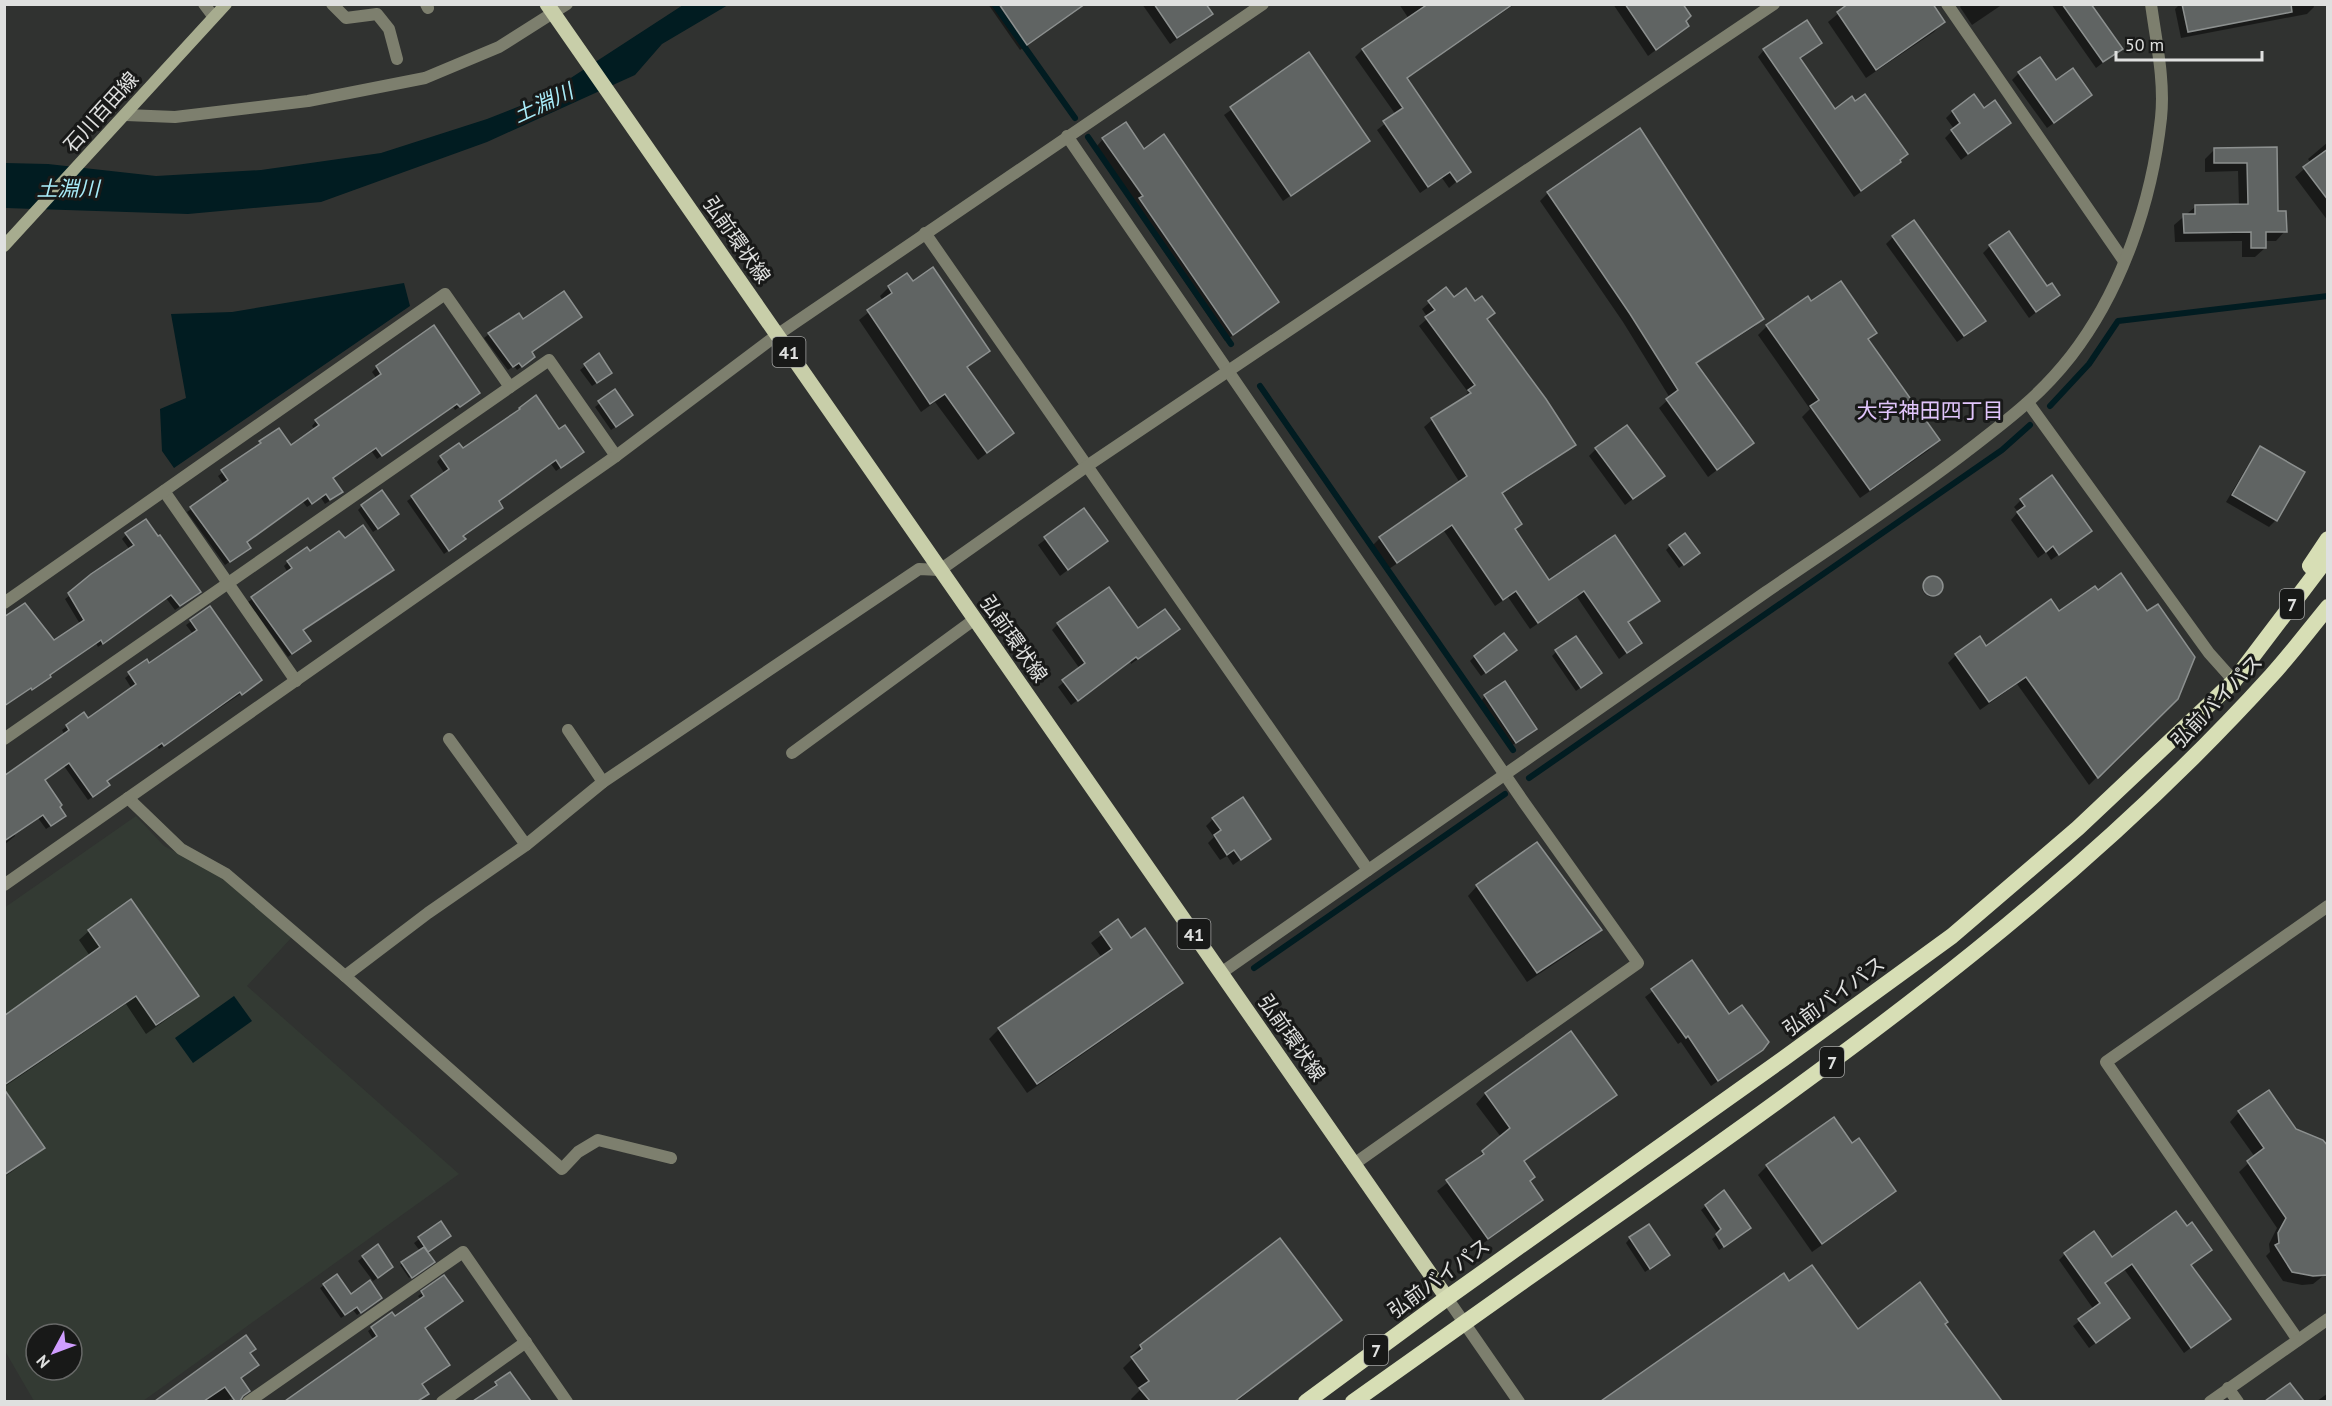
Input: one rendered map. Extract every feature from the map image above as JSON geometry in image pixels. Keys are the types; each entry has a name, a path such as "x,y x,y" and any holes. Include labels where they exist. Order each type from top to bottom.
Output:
{"highway":[{"path":"2257,650 2328,539"},
{"name":"弘前バイパス","path":"1306,1401 1952,936 2078,828 2234,681 2328,557"},
{"name":"弘前バイパス","path":"1353,1401 1799,1087 1965,961 2060,882 2153,798 2272,675 2328,607"},
{"path":"2272,675 2328,623"}],"main road":[{"name":"石川百田線","path":"4,246 226,4"},
{"name":"弘前環状線","path":"550,9 1447,1298"}],"street":[{"path":"204,4 213,16"},
{"path":"332,4 346,18 377,14 389,29 397,59"},
{"path":"126,115 175,117 308,101 425,78 499,48 550,9 567,4"},
{"path":"4,885 616,456 777,335 1263,4"},
{"path":"1947,4 2124,261"},
{"path":"1221,973 1941,471 2029,404 2072,355 2094,321 2124,261 2143,211 2161,116 2159,69 2151,4"},
{"path":"345,976 428,913 526,845 603,782 919,569 940,570 1087,466 1773,5"},
{"path":"1067,136 1638,963 1354,1164"},
{"path":"925,233 1368,870"},
{"path":"4,603 445,294 510,387"},
{"path":"4,739 549,360 616,456"},
{"path":"2029,404 2209,653 2234,681"},
{"path":"164,491 296,681"},
{"path":"792,753 975,619"},
{"path":"568,730 603,782"},
{"path":"449,739 526,845"},
{"path":"128,798 181,849 226,874 345,976 562,1169 578,1152 598,1140 671,1158"},
{"path":"2298,1340 2106,1062 2328,906"},
{"path":"248,1401 463,1252 567,1401"},
{"path":"1447,1298 1519,1401"},
{"path":"2210,1401 2328,1319"},
{"path":"442,1401 526,1342"},
{"path":"2228,1388 2238,1401"}],"shaded area":[{"path":"136,816 164,846 223,877 292,937 247,986 459,1174 143,1401 34,1401 5,1351 4,908"}],"water":[{"name":"土淵川","path":"683,5 728,5 662,44 635,75 487,142 321,202 188,214 5,208 5,163 48,164 156,176 261,170 381,153 487,119 540,98"},
{"path":"404,283 410,306 174,468 162,451 160,409 186,398 171,314 232,312"},
{"path":"234,996 252,1021 193,1063 175,1038"}],"building":[{"path":"999,4 1085,4 1027,45"},
{"path":"1154,4 1206,4 1213,14 1177,38"},
{"path":"1428,4 1513,4 1407,78 1471,172 1457,182 1450,172 1428,187 1383,121 1403,108 1362,49"},
{"path":"1625,4 1683,4 1691,16 1686,21 1689,26 1656,50"},
{"path":"1848,4 1933,4 1945,22 1876,70 1837,12"},
{"path":"2062,4 2091,4 2123,49 2103,62"},
{"path":"2182,4 2291,4 2292,12 2188,32"},
{"path":"1807,20 1822,43 1800,58 1835,109 1852,96 1855,101 1865,94 1908,154 1900,160 1901,162 1861,191 1763,49"},
{"path":"1309,52 1370,141 1291,196 1230,107"},
{"path":"2040,57 2056,80 2073,68 2092,95 2054,123 2018,72"},
{"path":"1974,94 1984,108 1995,100 2011,123 1968,154 1951,130 1960,123 1952,111"},
{"path":"1126,122 1144,149 1164,134 1279,302 1233,335 1139,198 1143,196 1102,138"},
{"path":"1640,128 1764,319 1696,363 1754,443 1717,470 1666,399 1678,390 1630,314 1547,192"},
{"path":"2277,147 2278,211 2286,211 2287,232 2266,232 2266,248 2251,248 2251,232 2184,233 2183,214 2195,214 2195,205 2248,204 2247,163 2214,163 2214,148"},
{"path":"2328,149 2328,200 2303,167"},
{"path":"1914,220 1986,321 1964,336 1892,236"},
{"path":"2009,231 2047,286 2052,283 2060,295 2036,312 1989,245"},
{"path":"933,267 990,351 967,367 1014,433 987,453 945,394 930,404 867,310 892,293 888,286 907,273 913,281"},
{"path":"1841,281 1877,333 1868,339 1940,440 1870,490 1810,406 1819,400 1766,325 1808,296 1811,301"},
{"path":"1446,287 1454,297 1466,288 1475,301 1482,296 1495,313 1487,319 1546,399 1576,445 1502,493 1522,524 1515,529 1549,580 1615,535 1660,601 1628,622 1642,643 1627,653 1584,591 1538,623 1516,591 1503,600 1452,525 1397,563 1379,537 1467,476 1431,418 1471,393 1468,390 1475,385 1425,317 1435,310 1428,301"},
{"path":"564,291 582,317 532,352 535,357 522,367 519,363 513,367 488,333 519,313 523,319"},
{"path":"434,325 480,393 460,407 457,404 382,456 376,448 333,478 343,492 330,500 326,494 312,504 308,498 247,542 251,548 230,562 190,507 228,480 221,470 279,428 291,445 319,425 315,420 381,374 376,366"},
{"path":"599,353 612,373 597,383 584,364"},
{"path":"615,389 633,415 616,427 598,401"},
{"path":"536,395 559,429 565,425 584,452 561,468 556,460 499,501 503,508 463,536 466,539 449,551 411,496 449,469 440,456 459,443 463,448 520,409"},
{"path":"1627,425 1665,476 1633,499 1595,448"},
{"path":"2260,446 2305,472 2277,521 2232,495"},
{"path":"2052,475 2092,531 2059,555 2053,546 2046,552 2017,512 2025,506 2020,499"},
{"path":"382,490 399,514 378,529 361,505"},
{"path":"1084,508 1108,541 1068,570 1044,537"},
{"path":"146,519 201,592 180,606 171,595 103,644 101,640 32,690 31,688 4,706 4,617 25,603 54,640 84,620 68,593 91,574 134,545 125,533"},
{"path":"363,525 394,570 303,630 311,641 292,654 251,597 292,568 287,561 307,547 310,551 339,531 345,538"},
{"path":"1685,533 1700,553 1684,565 1669,545"},
{"path":"2121,573 2147,611 2158,604 2195,657 2178,699 2098,778 2026,677 1989,702 1955,654 1980,636 1986,646 2051,599 2059,611 2095,586 2098,590"},
{"path":"1929,576 1937,576 1943,582 1943,590 1937,596 1929,596 1923,590 1923,582"},
{"path":"1109,587 1138,628 1165,609 1180,629 1138,659 1136,657 1078,701 1062,680 1085,663 1057,623"},
{"path":"210,606 262,680 242,695 240,692 164,746 162,743 107,781 110,785 93,797 69,763 45,780 62,805 60,807 66,816 51,826 43,815 4,841 4,776 69,730 66,725 84,712 88,718 136,684 128,672 147,659 149,663 197,630 190,620"},
{"path":"1504,633 1517,650 1486,673 1474,656"},
{"path":"1576,636 1602,673 1581,688 1555,650"},
{"path":"1505,681 1537,729 1516,743 1484,695"},
{"path":"1243,797 1271,839 1241,860 1234,850 1227,855 1214,835 1221,830 1212,818"},
{"path":"1537,842 1602,930 1537,973 1476,885"},
{"path":"131,899 199,996 156,1025 136,996 4,1085 4,1016 100,947 88,930"},
{"path":"1118,919 1131,938 1145,928 1183,983 1037,1084 998,1028 1112,949 1100,932"},
{"path":"1692,960 1729,1014 1742,1005 1769,1042 1763,1050 1718,1081 1688,1036 1686,1038 1651,989"},
{"path":"1571,1031 1617,1095 1524,1161 1535,1177 1530,1181 1543,1200 1488,1239 1446,1180 1484,1154 1482,1151 1510,1128 1485,1093"},
{"path":"4,1089 45,1148 4,1175"},
{"path":"2269,1090 2296,1129 2323,1140 2328,1146 2328,1275 2313,1276 2292,1272 2275,1245 2279,1243 2278,1233 2286,1218 2247,1161 2264,1148 2238,1111"},
{"path":"1834,1117 1852,1143 1859,1138 1896,1191 1822,1244 1766,1165"},
{"path":"1724,1190 1751,1228 1724,1247 1716,1234 1721,1229 1705,1205"},
{"path":"2176,1211 2187,1226 2192,1222 2212,1250 2191,1265 2231,1319 2191,1348 2132,1264 2105,1283 2130,1318 2096,1343 2078,1319 2100,1303 2064,1253 2094,1231 2112,1257"},
{"path":"441,1221 451,1236 428,1252 418,1237"},
{"path":"1649,1224 1670,1255 1650,1269 1629,1237"},
{"path":"1280,1238 1342,1320 1235,1401 1150,1401 1139,1388 1149,1381 1131,1357 1142,1349 1140,1345"},
{"path":"378,1244 393,1267 378,1278 362,1256"},
{"path":"424,1247 435,1262 412,1278 401,1262"},
{"path":"1812,1265 1858,1329 1920,1282 1948,1322 1945,1324 2002,1401 1601,1401 1784,1273 1789,1281"},
{"path":"337,1274 351,1294 370,1280 382,1298 361,1313 357,1307 345,1315 323,1284"},
{"path":"444,1275 463,1301 425,1328 450,1365 422,1384 429,1394 418,1401 285,1401 377,1336 371,1327 392,1312 395,1316 424,1296 421,1291"},
{"path":"246,1335 256,1349 250,1353 259,1365 241,1378 250,1391 240,1401 235,1401 225,1387 204,1401 155,1401"},
{"path":"510,1372 531,1401 473,1401 497,1385 495,1382"},
{"path":"2290,1383 2304,1401 2265,1401"}],"waterway":[{"path":"994,4 1075,118"},
{"path":"1088,137 1231,344"},
{"path":"2050,406 2089,364 2118,321 2328,296"},
{"path":"1260,386 1513,750"},
{"path":"1529,778 2002,450 2030,425"},
{"path":"1254,968 1505,794"}],"district":[{"name":"大字神田四丁目","path":"1930,410"}]}
